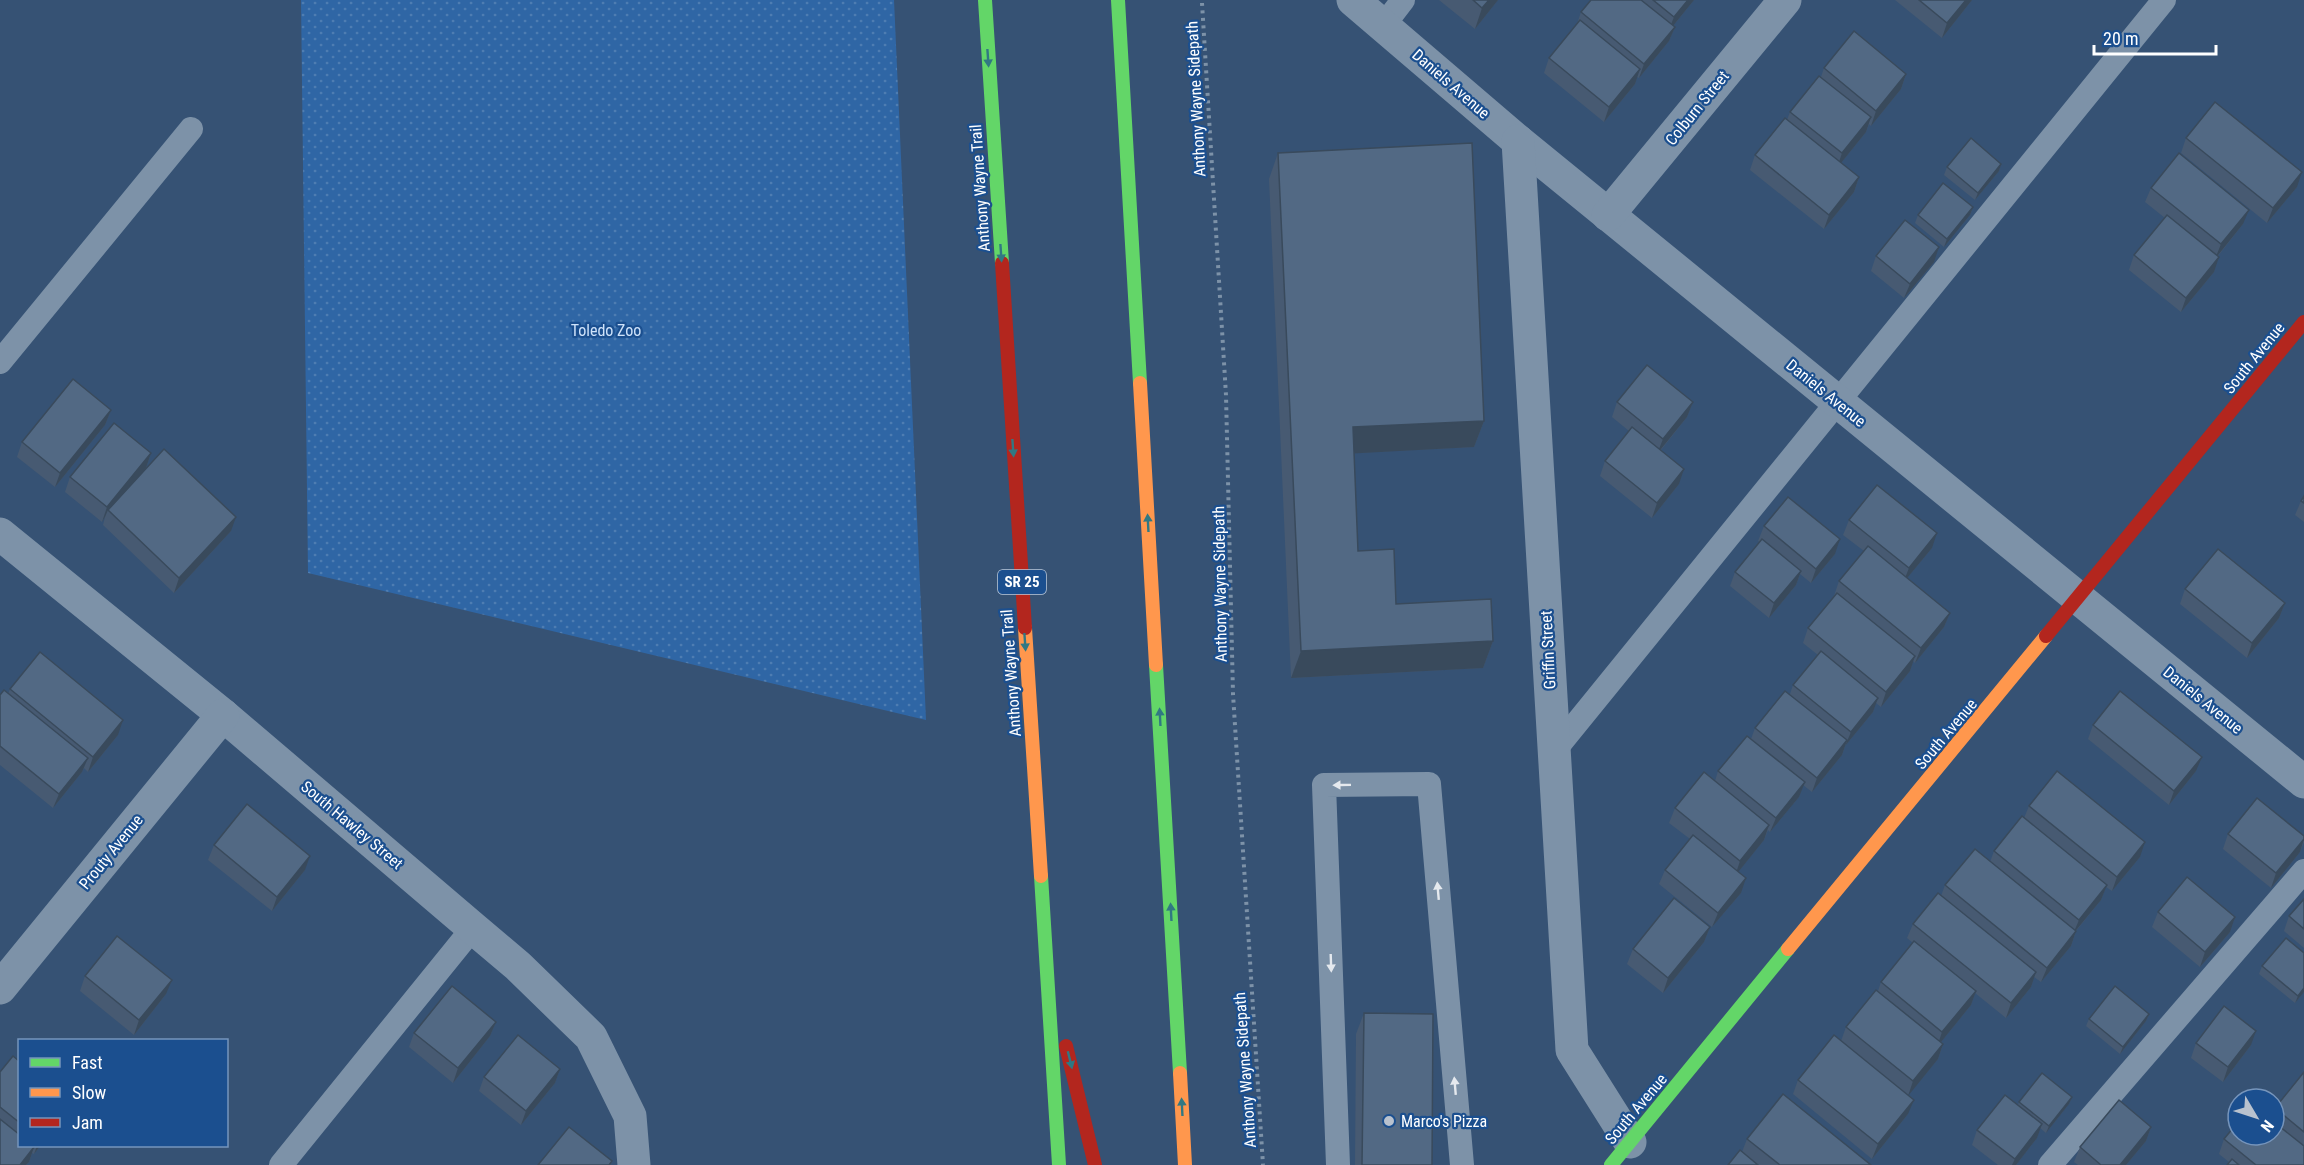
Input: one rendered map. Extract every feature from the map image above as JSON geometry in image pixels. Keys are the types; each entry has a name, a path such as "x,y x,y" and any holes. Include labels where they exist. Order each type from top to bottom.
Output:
{"main road":[{"name":"Anthony Wayne Trail","path":"985,0 1059,1165"},
{"path":"1118,0 1185,1165"},
{"name":"South Avenue","path":"1621,1154 2304,322"},
{"path":"1046,963 1095,1165"}],"street":[{"name":"Daniels Avenue","path":"1353,0 1518,141 2304,782"},
{"name":"Colburn Street","path":"1608,215 1785,0"},
{"name":"Griffin Street","path":"1518,141 1572,1050 1621,1154"},
{"name":"South Hawley Street","path":"0,534 222,715 518,966 591,1037 630,1116 634,1165"},
{"name":"Prouty Avenue","path":"0,988 222,715"}],"lane":[{"path":"1383,26 1404,0"},
{"path":"1554,751 2164,0"},
{"path":"0,362 191,129"},
{"path":"1338,1165 1324,785 1429,784 1461,1165"},
{"path":"2050,1165 2304,871"},
{"path":"281,1165 473,928"}],"path":[{"name":"Anthony Wayne Sidepath","path":"1202,3 1226,395 1233,694 1263,1165"}],"green space":[{"name":"Toledo Zoo","path":"301,0 894,0 926,720 308,573"}],"building":[{"path":"1473,0 1489,0 1482,8"},
{"path":"1591,0 1641,0 1675,27 1644,64 1581,12"},
{"path":"1653,0 1688,0 1674,17"},
{"path":"1919,0 1966,0 1947,23"},
{"path":"1580,20 1640,69 1609,107 1549,58"},
{"path":"1854,31 1906,74 1876,111 1824,68"},
{"path":"1819,76 1871,117 1842,153 1790,112"},
{"path":"2215,102 2302,172 2273,208 2186,138"},
{"path":"1785,118 1859,177 1829,215 1755,155"},
{"path":"1971,138 2001,164 1978,193 1947,167"},
{"path":"1472,143 1484,421 1353,427 1358,551 1394,549 1396,604 1491,599 1493,641 1301,651 1278,153"},
{"path":"2179,153 2249,210 2221,244 2151,188"},
{"path":"1943,183 1973,207 1947,239 1918,215"},
{"path":"2167,215 2219,257 2186,298 2134,255"},
{"path":"1905,220 1939,247 1910,284 1876,256"},
{"path":"1647,365 1693,402 1663,439 1617,402"},
{"path":"73,379 111,410 60,473 22,442"},
{"path":"114,423 151,453 107,507 70,477"},
{"path":"1632,427 1684,469 1657,503 1605,461"},
{"path":"164,449 236,517 179,578 108,510"},
{"path":"1877,485 1937,533 1909,568 1849,520"},
{"path":"1788,497 1840,539 1816,569 1764,526"},
{"path":"1762,539 1801,571 1774,603 1735,572"},
{"path":"1868,546 1950,613 1921,648 1839,581"},
{"path":"2218,549 2285,603 2252,643 2185,589"},
{"path":"1837,593 1915,656 1886,692 1808,628"},
{"path":"1821,651 1878,698 1851,732 1793,685"},
{"path":"40,652 123,720 93,757 10,689"},
{"path":"4,690 88,758 59,794 0,746 0,695"},
{"path":"1785,691 1847,740 1817,778 1755,728"},
{"path":"2120,691 2202,757 2174,791 2093,725"},
{"path":"1747,736 1805,782 1776,818 1718,771"},
{"path":"2057,771 2145,842 2117,877 2029,806"},
{"path":"1704,772 1769,825 1740,861 1675,808"},
{"path":"2257,798 2304,836 2304,839 2276,873 2228,834"},
{"path":"247,804 310,856 277,897 214,845"},
{"path":"2022,816 2107,885 2079,920 1994,851"},
{"path":"1693,835 1746,878 1718,913 1665,870"},
{"path":"1975,849 2076,931 2047,968 1945,885"},
{"path":"2187,877 2235,917 2205,952 2158,912"},
{"path":"1938,893 2036,972 2011,1003 1913,924"},
{"path":"1674,898 1710,927 1668,978 1633,949"},
{"path":"2304,899 2304,929 2289,916"},
{"path":"117,936 172,980 139,1020 85,976"},
{"path":"2286,938 2304,953 2304,988 2298,996 2262,966"},
{"path":"1914,941 1976,991 1942,1032 1881,982"},
{"path":"452,986 496,1022 458,1068 414,1033"},
{"path":"2115,986 2149,1014 2123,1047 2089,1019"},
{"path":"1876,990 1943,1044 1913,1081 1846,1027"},
{"path":"2224,1006 2256,1031 2228,1067 2196,1043"},
{"path":"1364,1013 1433,1014 1432,1165 1362,1165"},
{"path":"518,1035 560,1069 526,1111 484,1077"},
{"path":"1834,1035 1914,1100 1878,1144 1798,1080"},
{"path":"13,1056 18,1060 18,1121 0,1107 0,1072"},
{"path":"2304,1072 2304,1132 2286,1117 2286,1094"},
{"path":"2042,1073 2072,1097 2049,1126 2019,1102"},
{"path":"1783,1094 1871,1165 1780,1165 1747,1139"},
{"path":"2005,1095 2042,1124 2015,1159 1977,1130"},
{"path":"2119,1100 2151,1127 2120,1165 2101,1165 2080,1147"},
{"path":"0,1119 18,1133 18,1147 34,1147 20,1165 0,1165"},
{"path":"569,1127 612,1161 609,1165 538,1165"},
{"path":"2286,1132 2304,1146 2304,1165 2256,1165 2234,1147 2286,1147"},
{"path":"1740,1150 1758,1165 1728,1165"},
{"path":"2232,1159 2239,1165 2227,1165"}],"traffic: fast":[{"path":"985,0 1002,263"},
{"path":"1118,0 1140,383"},
{"path":"1156,665 1180,1073"},
{"path":"1041,876 1059,1165"},
{"path":"1611,1165 1788,949"}],"traffic: slow":[{"path":"1140,383 1156,665"},
{"path":"1025,628 1041,876"},
{"path":"1788,949 2046,636"},
{"path":"1180,1073 1185,1165"}],"traffic: jam":[{"path":"1002,263 1025,628"},
{"path":"2046,636 2304,322"},
{"path":"1066,1046 1095,1165"}],"place":[{"name":"Marco's Pizza","path":"1389,1121"}]}
